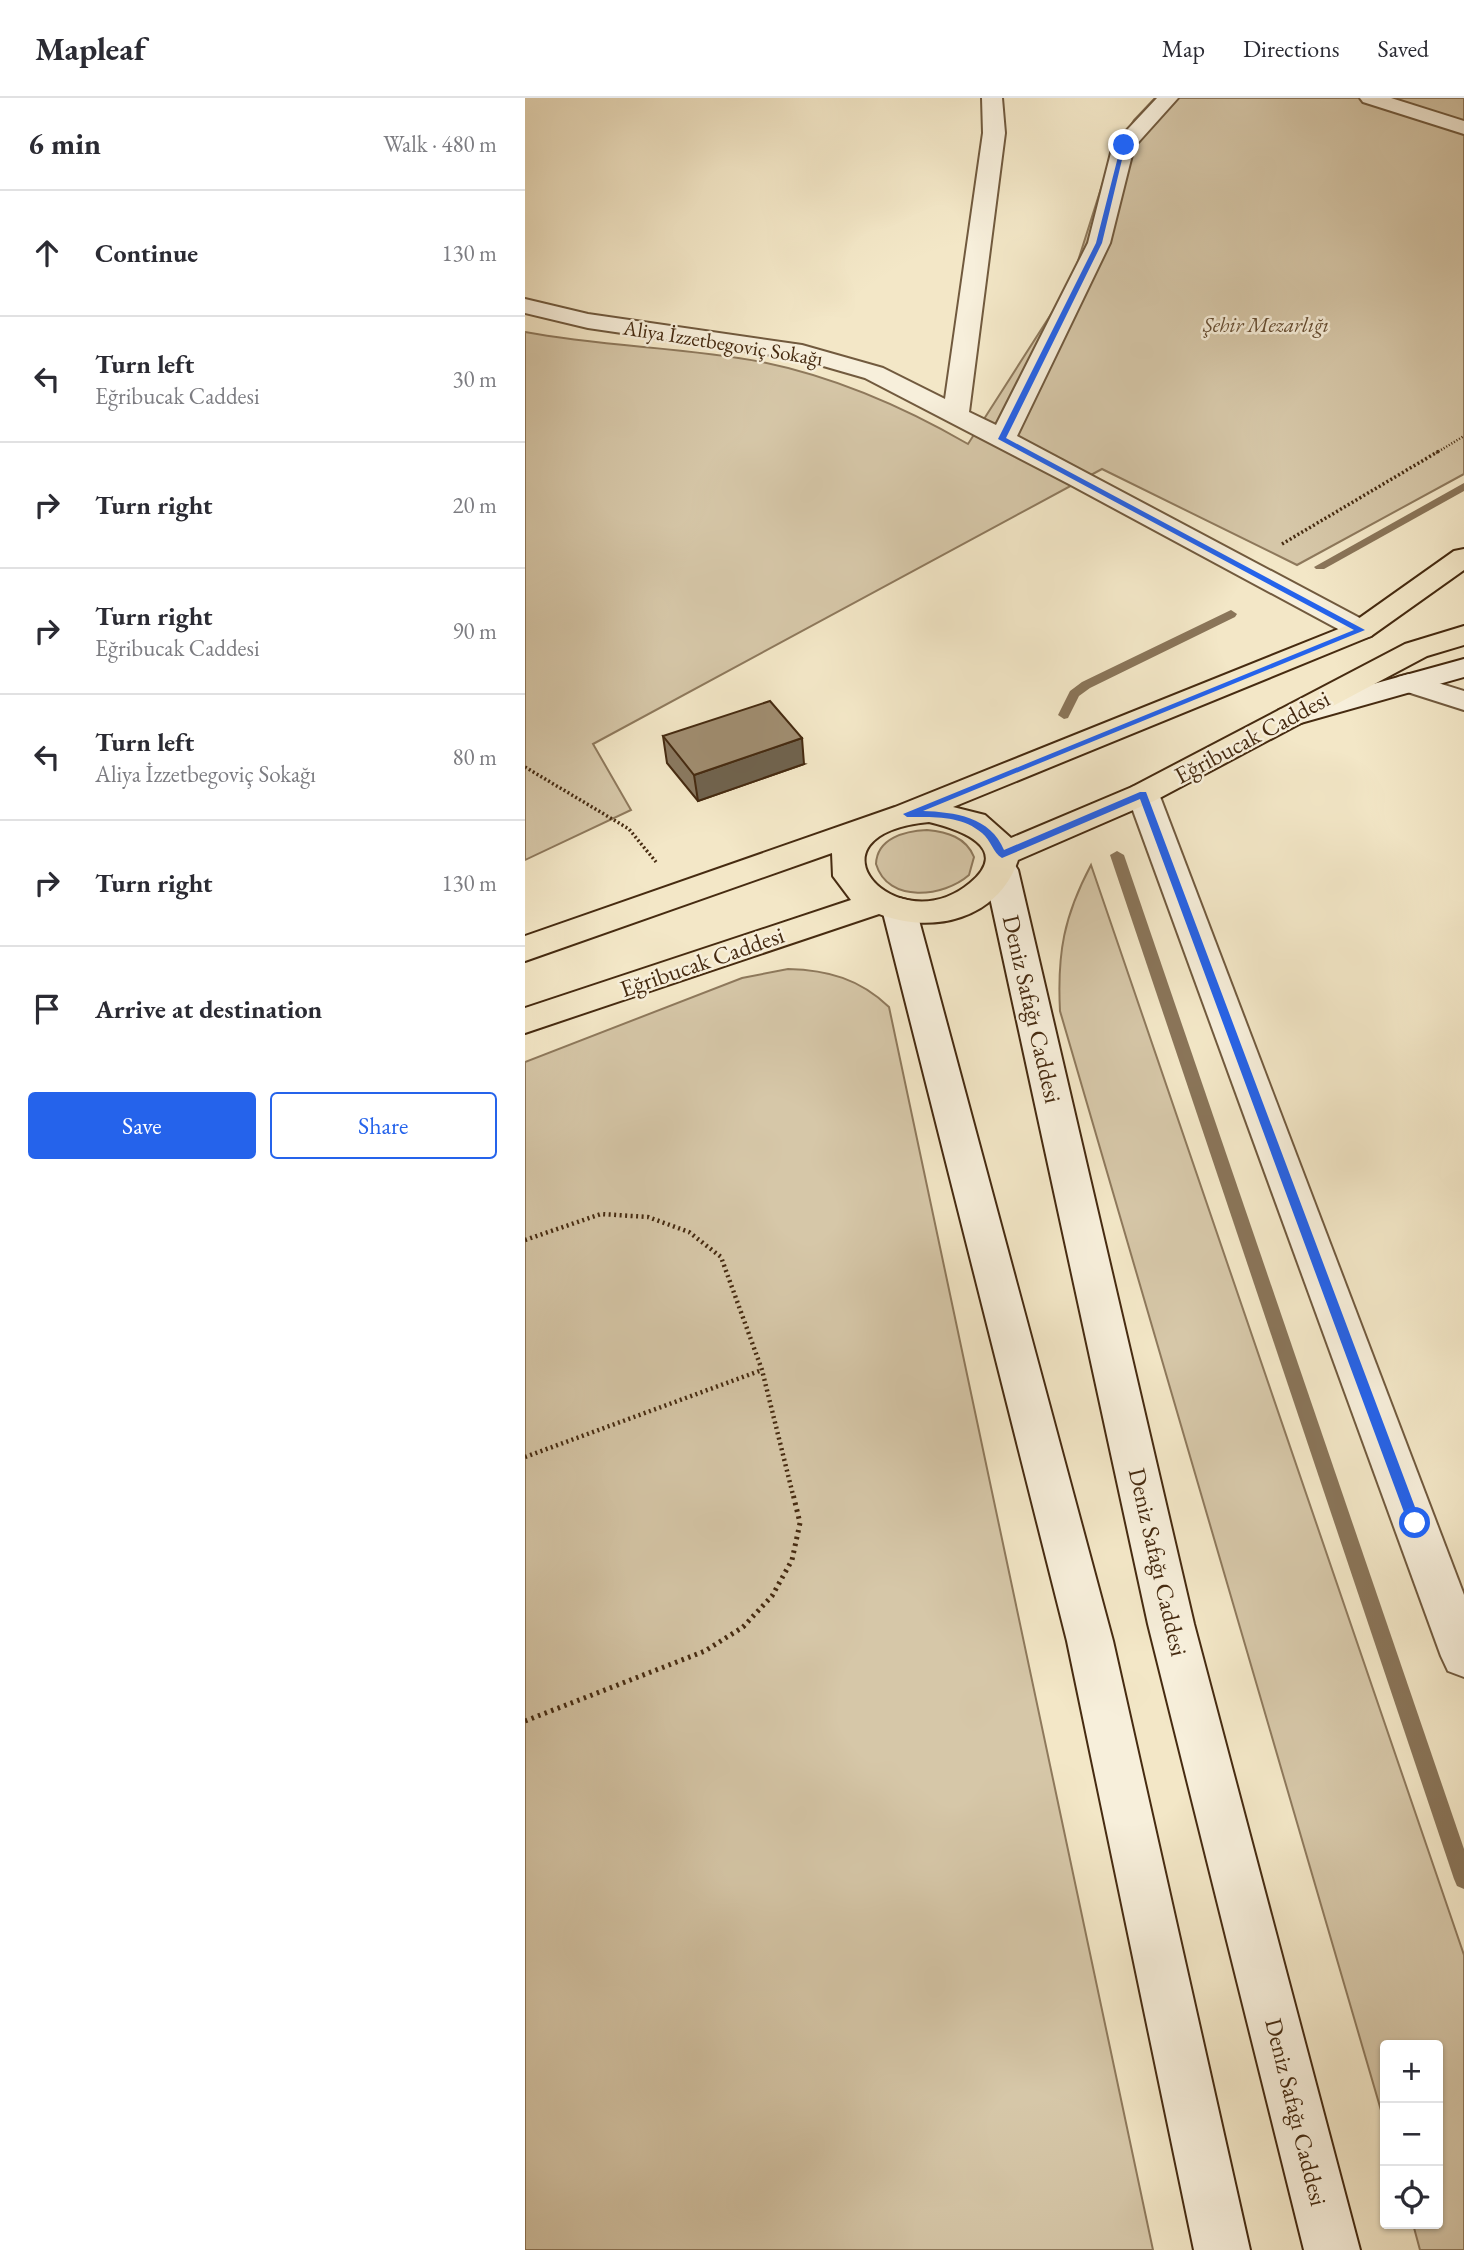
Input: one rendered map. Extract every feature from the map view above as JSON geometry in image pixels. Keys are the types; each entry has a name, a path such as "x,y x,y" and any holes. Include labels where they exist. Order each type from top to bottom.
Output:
{"main road":[{"name":"Eğribucak Caddesi","path":"907,814 1361,630 1464,557"},
{"name":"Eğribucak Caddesi","path":"1001,862 1143,794 1416,650 1464,635"},
{"path":"525,949 907,814 949,814 968,821 991,836 1001,862 988,889 964,905 932,911 888,906 863,893 852,880 847,866 849,852 857,839 870,828"},
{"name":"Eğribucak Caddesi","path":"525,1021 888,906"}],"street":[{"path":"956,415 994,133 992,98"},
{"path":"1002,439 1099,243 1124,145 1168,98"},
{"path":"1370,98 1464,128"},
{"name":"Aliya İzzetbegoviç Sokağı","path":"525,306 588,321 802,352 874,373 1361,630"},
{"path":"1290,717 1464,668"},
{"path":"1409,683 1464,701"},
{"path":"1143,794 1464,1656"},
{"name":"Deniz Safağı Caddesi","path":"1001,862 1171,1624 1332,2250"},
{"path":"888,906 1090,1641 1222,2250"}],"path":[{"path":"1282,544 1464,436"},
{"path":"525,766 629,829 680,893"},
{"path":"525,1240 601,1214 647,1217 689,1232 721,1257 762,1370 800,1522 792,1560 772,1596 743,1627 705,1651 525,1721"},
{"path":"525,1457 762,1370"}],"green space":[{"name":"Şehir Mezarlığı","path":"1155,98 1464,98 1464,474 1297,565 1102,469 593,744 631,810 525,860 525,332 733,357 789,368 868,395 968,444 1071,283 1111,157 1134,120"},
{"path":"927,830 949,834 961,840 971,850 974,857 969,875 946,888 932,892 904,891 892,886 882,877 876,864 881,848 901,834"},
{"path":"1091,865 1464,1955 1464,2250 1420,2250 1414,2229 1443,2229 1443,2040 1380,2040 1380,2107 1060,1011 1060,971 1064,935"},
{"path":"788,969 817,971 843,978 867,989 889,1007 1153,2250 525,2250 525,1062 742,978"}],"building":[{"path":"770,701 802,738 694,775 663,736"}],"waterway":[{"path":"1320,567 1464,486"},
{"path":"1064,715 1074,694 1086,685 1231,614"},
{"path":"1117,855 1464,1879"}],"route":[{"path":"1124,145 1099,243 1002,439 1361,630 907,814 949,814 968,821 985,830 996,842 1002,855 1143,794 1415,1523"}]}
